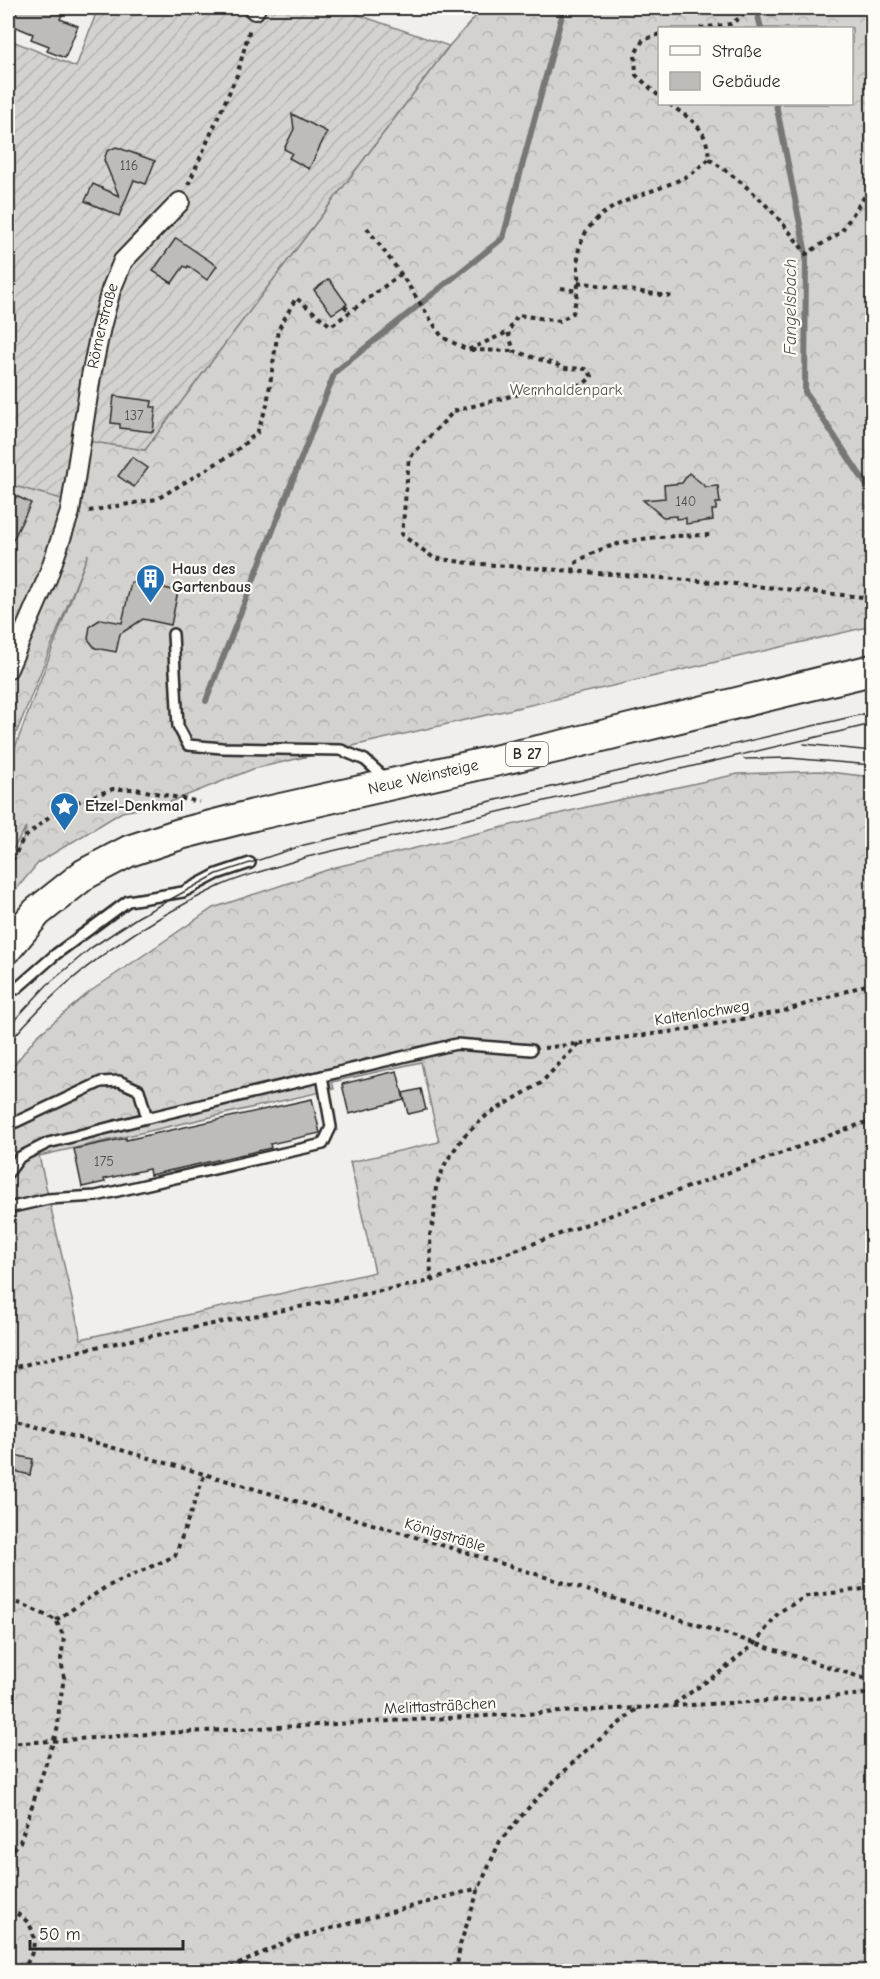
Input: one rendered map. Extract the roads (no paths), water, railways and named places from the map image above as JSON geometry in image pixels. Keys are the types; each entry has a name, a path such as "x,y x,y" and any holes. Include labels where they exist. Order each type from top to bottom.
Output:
{"main road":[{"name":"Neue Weinsteige","path":"8,947 37,912 85,874 129,851 180,834 561,746 873,670"}],"street":[{"name":"Römerstraße","path":"8,669 47,579 70,512 91,376 111,290 123,261 180,202"}],"lane":[{"path":"173,634 178,726 188,745 222,748 341,750 365,760 391,784"},
{"path":"8,986 16,989 56,954 128,901 183,892 217,874 250,863"},
{"path":"8,1173 20,1157 48,1143 456,1044 531,1050"},
{"path":"8,1208 48,1199 96,1196 323,1144 331,1127 321,1076"},
{"path":"8,1124 101,1082 119,1081 139,1090 147,1118"}],"waterway":[{"path":"206,701 335,372 503,238 564,8"},
{"name":"Fangelsbach","path":"756,8 761,27"},
{"name":"Fangelsbach","path":"776,105 806,254 805,392 872,493"}],"tram line":[{"path":"8,1027 47,985 91,948 138,917 217,874 304,845 872,712"},
{"path":"8,1044 54,996 105,953 161,917 230,882 307,857 872,724"},
{"path":"804,744 872,751"},
{"path":"744,759 789,758 872,765"}],"place":[{"name":"Haus des Gartenbaus","path":"151,604"},
{"name":"Etzel-Denkmal","path":"64,832"}],"park label":[{"name":"Wernhaldenpark","path":"566,390"}]}
